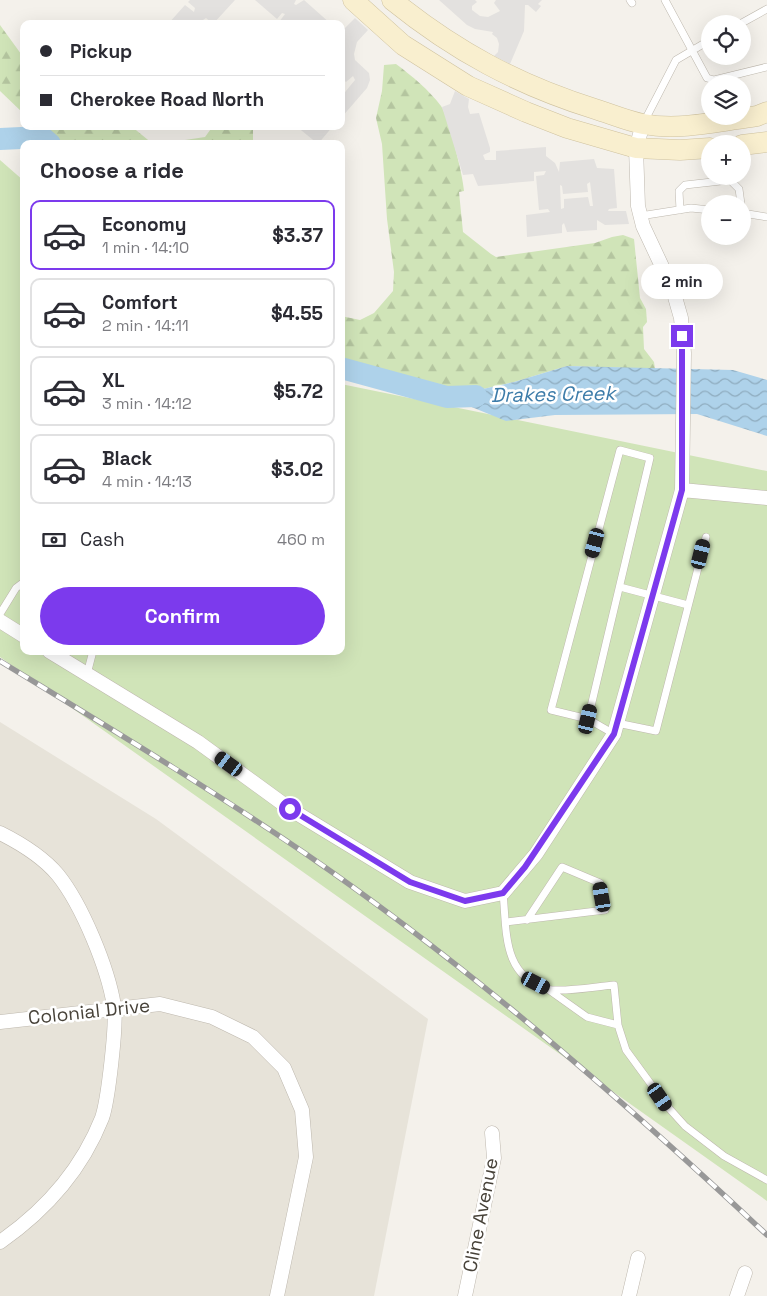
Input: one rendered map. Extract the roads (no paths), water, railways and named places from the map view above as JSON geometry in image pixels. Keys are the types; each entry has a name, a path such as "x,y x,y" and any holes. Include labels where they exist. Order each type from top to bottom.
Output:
{"main road":[{"path":"353,0 403,45 468,86 567,128 636,148 680,150 701,149"},
{"path":"392,0 448,42 518,81 564,99 643,124 682,126 756,116 767,112"},
{"path":"751,145 767,142"}],"street":[{"path":"56,655 198,742 290,809 410,882 465,901 503,893 536,854 616,728 682,490 684,353 681,318 673,290 640,216 636,188 636,148 643,124"},
{"path":"682,490 767,498"},
{"path":"0,621 20,634"},
{"path":"0,833 23,845 57,874 82,914 98,953 114,1007 111,1067 102,1117 80,1162 45,1207 0,1242"},
{"name":"Colonial Drive","path":"0,1022 114,1007 160,1004 212,1017 254,1037 284,1068 302,1110 306,1157 277,1296"},
{"name":"Cline Avenue","path":"465,1296 494,1158 492,1133"},
{"path":"629,1296 638,1258"},
{"path":"737,1296 745,1273"}],"lane":[{"path":"665,0 707,78 714,80 767,67"},
{"path":"751,18 767,9"},
{"path":"643,124 676,60 701,45"},
{"path":"680,210 679,191 685,185 730,180 736,184 740,195"},
{"path":"640,216 691,208 701,209"},
{"path":"751,214 767,217"},
{"path":"588,719 650,458 620,450 550,710 616,728 656,731 706,537"},
{"path":"0,614 16,588 20,585"},
{"path":"620,586 688,605"},
{"path":"87,674 92,655"},
{"path":"506,922 527,920 605,910 600,883 562,867 527,920"},
{"path":"503,893 510,955 522,976 549,990 587,1017 618,1024"},
{"path":"549,990 614,985 618,1024 626,1050 667,1106 685,1126 724,1156 767,1180"}],"water":[{"path":"567,366 733,370 767,380 767,436 697,414 555,415 506,421 447,397 514,382"}],"waterway":[{"name":"Drakes Creek","path":"0,139 42,137 45,140"},
{"name":"Drakes Creek","path":"345,369 447,397 476,396"}],"railway":[{"path":"0,661 230,804 367,897 486,988 601,1084 767,1235"}]}
